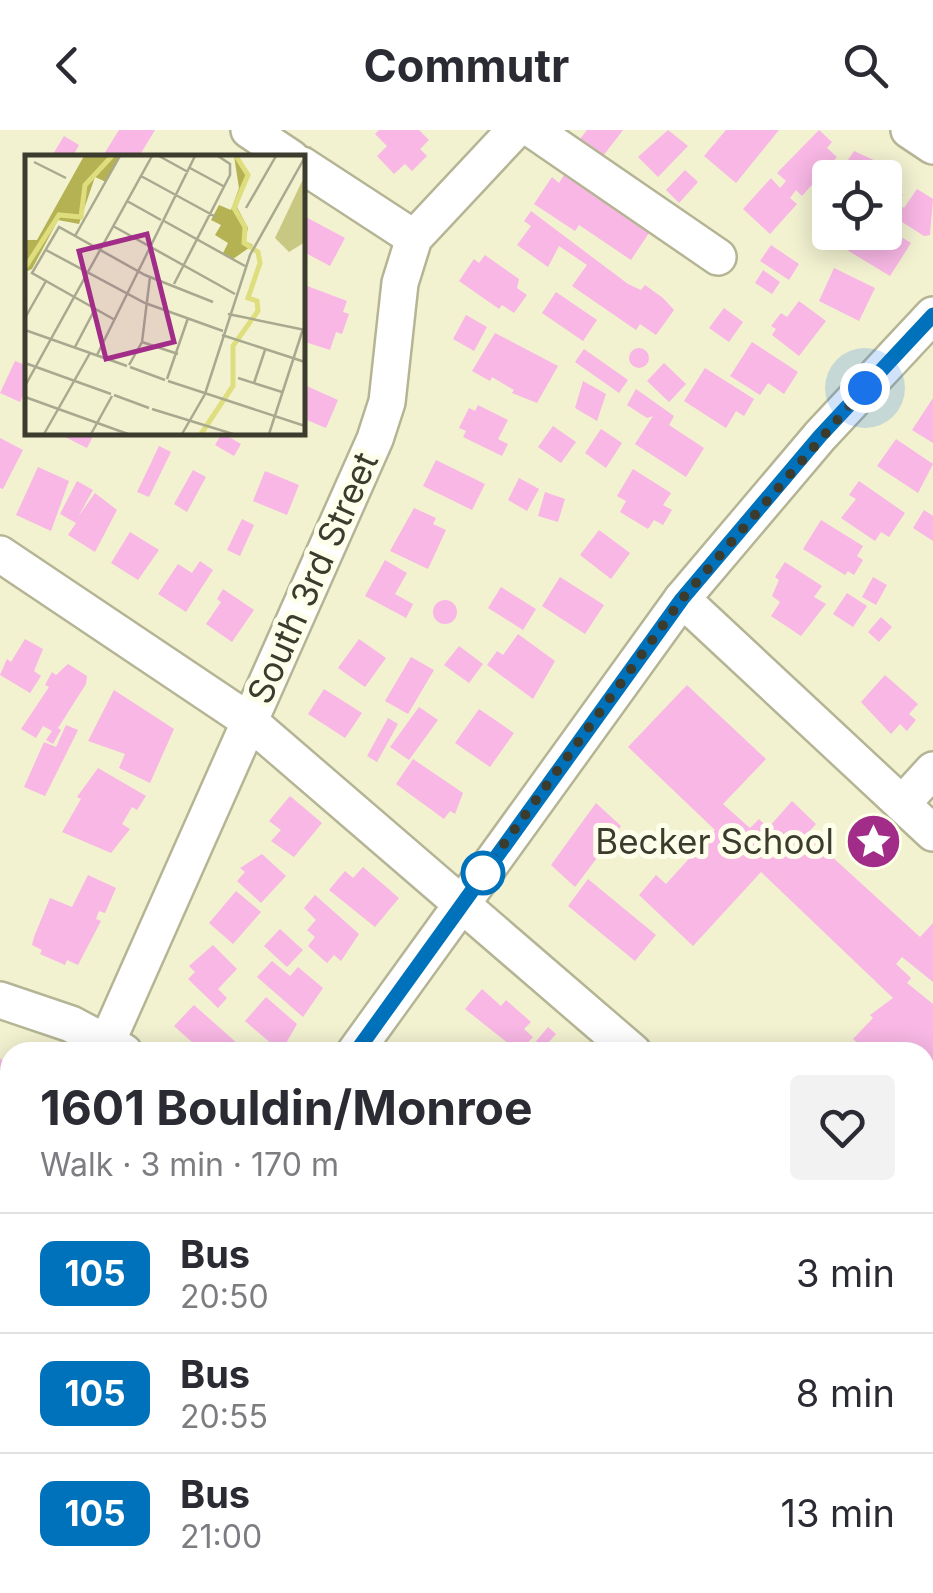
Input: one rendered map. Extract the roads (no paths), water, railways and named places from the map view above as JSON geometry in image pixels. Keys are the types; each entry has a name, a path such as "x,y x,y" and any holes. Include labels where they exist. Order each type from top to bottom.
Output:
{"street":[{"path":"249,130 286,155"},
{"name":"South 3rd Street","path":"118,1042 249,720 375,439 387,402 400,284 414,238 515,130"},
{"path":"533,130 664,224 718,256"},
{"path":"909,130 933,146"},
{"path":"305,167 414,238"},
{"path":"363,1042 682,599 820,436 933,315"},
{"path":"0,554 249,720 622,1042"},
{"path":"682,599 933,833"},
{"path":"902,804 933,770"},
{"path":"0,1000 106,1042"}],"place":[{"name":"Becker School","path":"873,842"}]}
